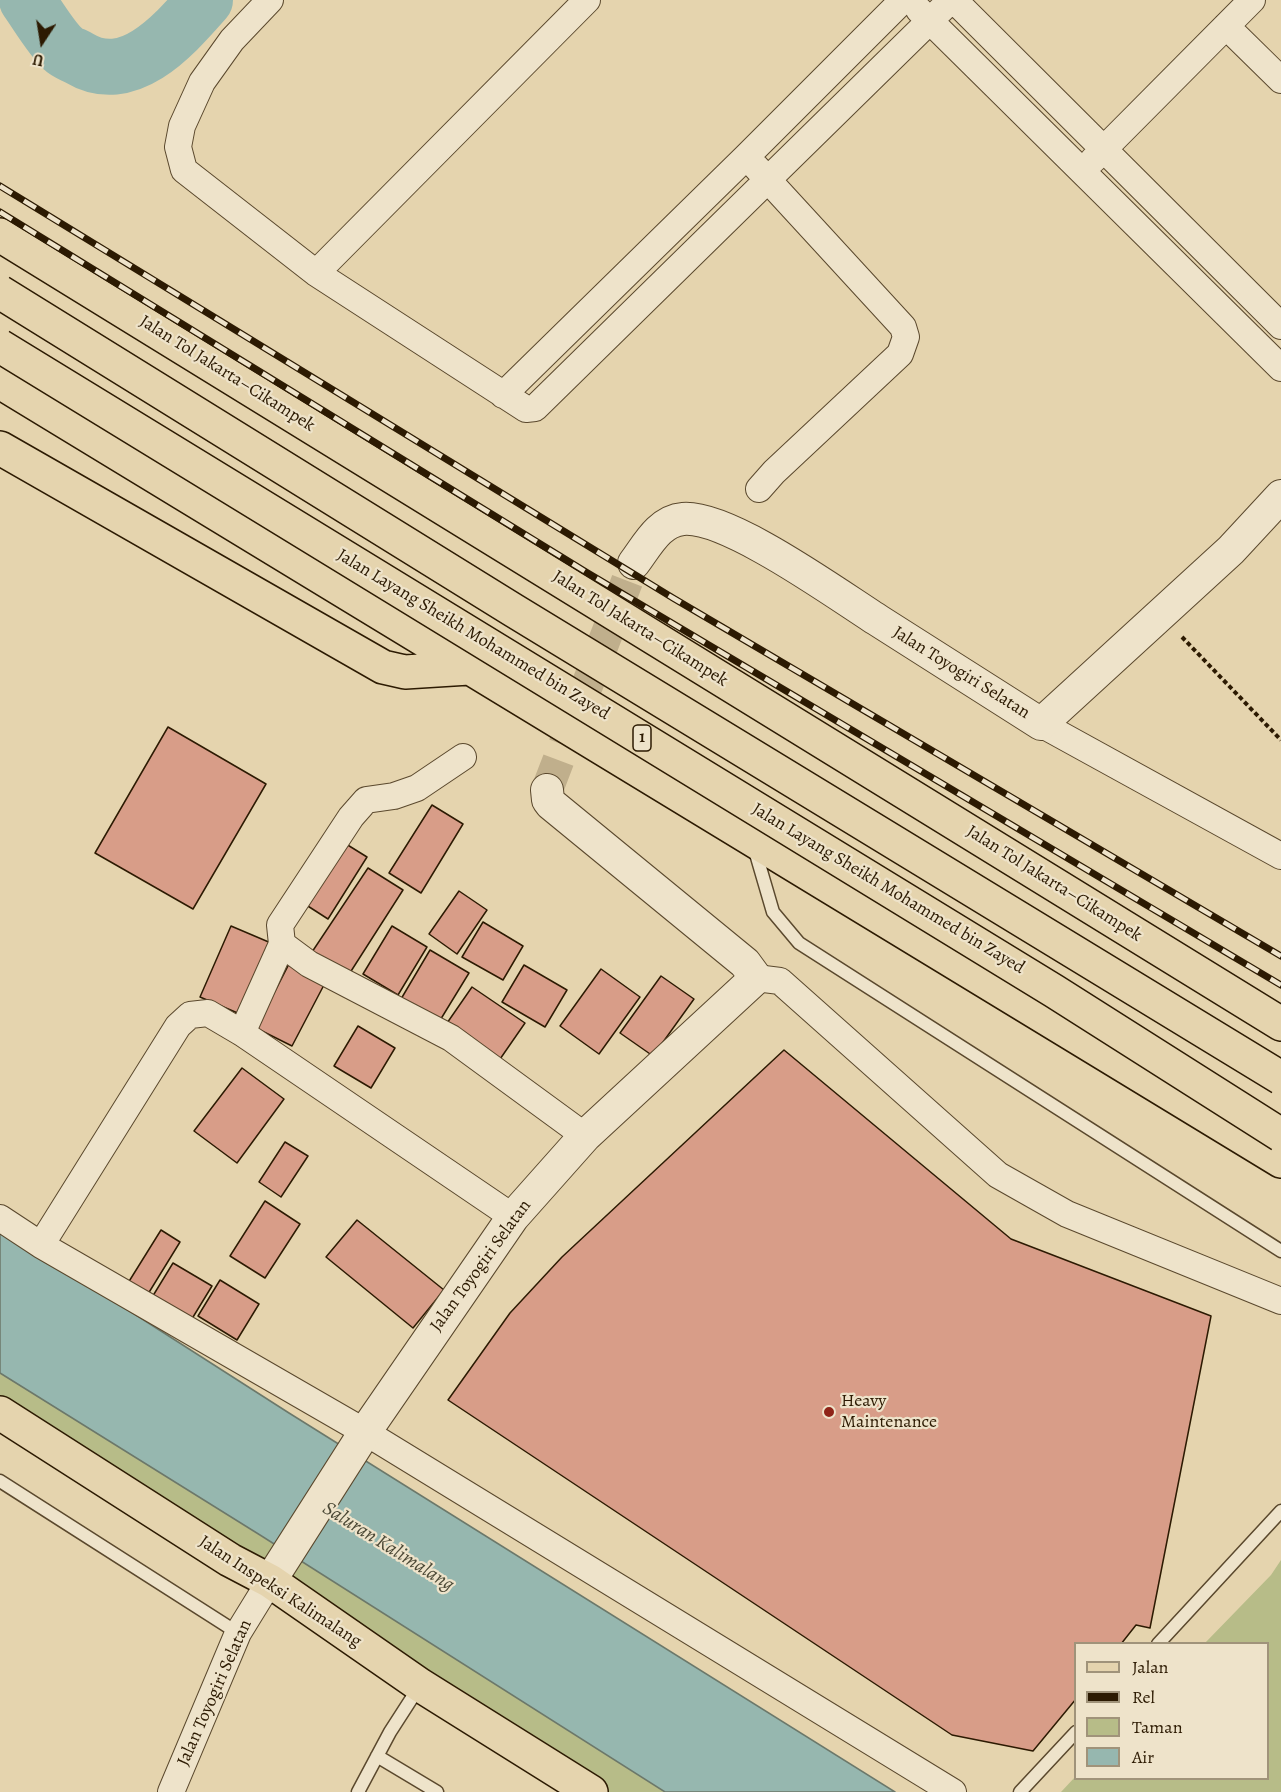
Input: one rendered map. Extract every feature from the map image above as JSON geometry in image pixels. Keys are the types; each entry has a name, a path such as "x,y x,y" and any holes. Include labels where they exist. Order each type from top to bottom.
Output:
{"main road":[{"name":"Jalan Tol Jakarta–Cikampek","path":"0,235 1281,1024"},
{"name":"1","path":"0,292 513,610 1281,1078"},
{"name":"Jalan Layang Sheikh Mohammed bin Zayed","path":"0,346 1054,991 1281,1135"},
{"name":"1","path":"0,382 1281,1161"},
{"path":"0,448 383,667 405,672 469,668"},
{"name":"Jalan Inspeksi Kalimalang","path":"0,1413 230,1560 270,1581 420,1684 591,1792"}],"street":[{"path":"270,0 232,40 202,82 182,126 177,147 184,170 316,273 526,409 535,408 952,0 1281,326"},
{"path":"316,273 587,0"},
{"path":"503,395 903,0"},
{"path":"909,0 1281,368"},
{"path":"1082,171 1252,0"},
{"path":"1227,26 1281,80"},
{"path":"746,157 769,179 903,327 906,337 900,354 774,472 759,489"},
{"name":"Jalan Toyogiri Selatan","path":"634,563 659,529 669,523 682,519 709,522 740,536 787,563 1041,724 1231,550 1281,496"},
{"path":"1041,724 1281,856"},
{"path":"242,1033 282,944 280,925 351,816 366,800 394,796 417,788 463,757"},
{"path":"547,790 551,804 745,963 756,978 780,981 998,1175 1067,1214 1281,1301"},
{"path":"282,944 309,964 451,1038 585,1136"},
{"name":"Jalan Toyogiri Selatan","path":"171,1792 238,1633 365,1432 513,1217 585,1136 756,978"},
{"path":"41,1245 178,1026 190,1015 208,1013 242,1033 513,1217"},
{"path":"0,1218 41,1245 365,1432 953,1792"},
{"path":"230,1560 269,1563 288,1553 288,1574 306,1606"}],"lane":[{"path":"752,839 773,912 799,943 1281,1251"},
{"path":"0,1481 238,1633"},
{"path":"1160,1642 1281,1511"},
{"path":"358,1792 420,1684"},
{"path":"1020,1792 1074,1734"},
{"path":"377,1756 437,1792"}],"path":[{"path":"1161,615 1281,740"}],"green space":[{"path":"0,1373 665,1792 591,1792 269,1563 230,1560 0,1410"},
{"path":"1281,1560 1281,1792 1061,1792 1074,1778 1074,1780 1269,1780 1269,1642 1206,1642 1271,1575"}],"water":[{"name":"Saluran Kalimalang","path":"0,1228 289,1413 895,1792 665,1792 0,1373"}],"building":[{"path":"168,727 266,784 193,909 95,853"},
{"path":"432,805 463,824 421,893 389,873"},
{"path":"338,839 367,857 328,919 300,901"},
{"path":"368,868 403,890 346,979 308,958"},
{"path":"459,891 487,910 457,954 429,934"},
{"path":"483,922 523,946 503,980 462,957"},
{"path":"231,926 271,943 240,1014 200,997"},
{"path":"392,926 427,947 398,995 363,974"},
{"path":"430,950 469,973 439,1022 401,999"},
{"path":"289,964 325,983 292,1046 256,1028"},
{"path":"524,965 567,990 545,1027 502,1002"},
{"path":"601,969 640,997 599,1054 560,1026"},
{"path":"661,976 694,999 653,1056 620,1033"},
{"path":"472,987 525,1023 498,1062 445,1026"},
{"path":"358,1026 395,1048 371,1088 334,1066"},
{"name":"Heavy Maintenance","path":"784,1050 1011,1239 1211,1316 1150,1628 1136,1625 1123,1642 1074,1642 1074,1701 1033,1751 952,1735 448,1400 510,1313 562,1257"},
{"path":"242,1068 284,1099 237,1163 194,1131"},
{"path":"285,1142 308,1156 281,1197 259,1182"},
{"path":"265,1201 300,1224 265,1278 230,1256"},
{"path":"357,1220 444,1290 413,1328 326,1257"},
{"path":"161,1230 180,1242 148,1294 128,1283"},
{"path":"173,1263 212,1286 190,1322 151,1299"},
{"path":"220,1280 259,1304 237,1340 198,1316"}],"waterway":[{"path":"27,0 58,44 65,50 97,66 115,67 133,62 165,42 205,0"}],"tunnel":[{"path":"547,790 634,563"}],"railway":[{"path":"0,186 673,598 1281,956"},
{"path":"0,212 586,572 1281,985"}],"place":[{"name":"Heavy Maintenance","path":"829,1412"}]}
